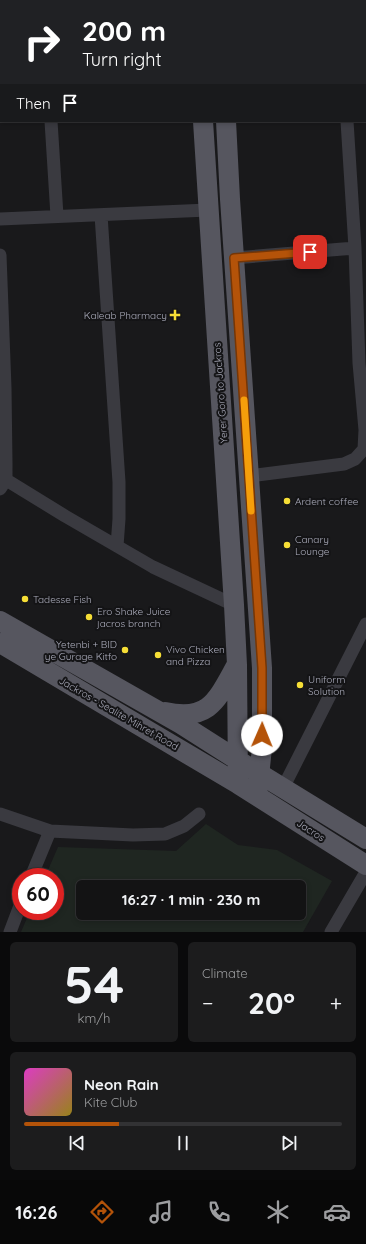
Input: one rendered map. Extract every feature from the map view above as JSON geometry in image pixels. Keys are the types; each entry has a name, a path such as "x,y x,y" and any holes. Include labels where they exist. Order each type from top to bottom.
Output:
{"main road":[{"name":"Yerer Goro to Jackros","path":"203,122 234,605 237,665 238,784"},
{"path":"226,122 262,668 262,748 257,795"},
{"name":"Jacros","path":"0,621 182,724 238,761 366,839"},
{"name":"Jackros - Sealite Mihret Road","path":"0,643 238,784"},
{"path":"155,710 179,715 198,713 208,708 218,698 237,665"},
{"name":"Jacros","path":"238,784 366,865"}],"street":[{"path":"51,122 57,216"},
{"path":"249,476 344,464 355,459 364,449 365,430 359,363 355,248 347,122"},
{"path":"0,219 208,210"},
{"path":"101,215 119,482 117,546"},
{"path":"234,258 355,248"},
{"path":"0,255 2,343 5,388 2,482 65,516 153,567 234,605"},
{"path":"283,788 366,624"},
{"path":"0,814 50,831 133,835 165,834 184,826 199,814"},
{"path":"35,868 50,831"},
{"path":"331,932 366,872"},
{"path":"10,932 15,920"}],"shaded area":[{"path":"206,824 238,845 277,850 332,881 303,932 21,932 26,920 64,920 64,868 49,868 58,847 176,851"}],"slow traffic":[{"path":"244,400 251,511"}],"place":[{"name":"Kaleab Pharmacy","path":"175,315"},
{"name":"Ardent coffee","path":"287,501"},
{"name":"Canary Lounge","path":"287,545"},
{"name":"Tadesse Fish","path":"25,599"},
{"name":"Ero Shake Juice jacros branch","path":"89,617"},
{"name":"Yetenbi + BID ye Gurage Kitfo","path":"125,650"},
{"name":"Vivo Chicken and Pizza","path":"158,655"},
{"name":"Uniform Solution","path":"300,685"}],"route":[{"path":"262,735 262,668 234,258 310,252"}]}
